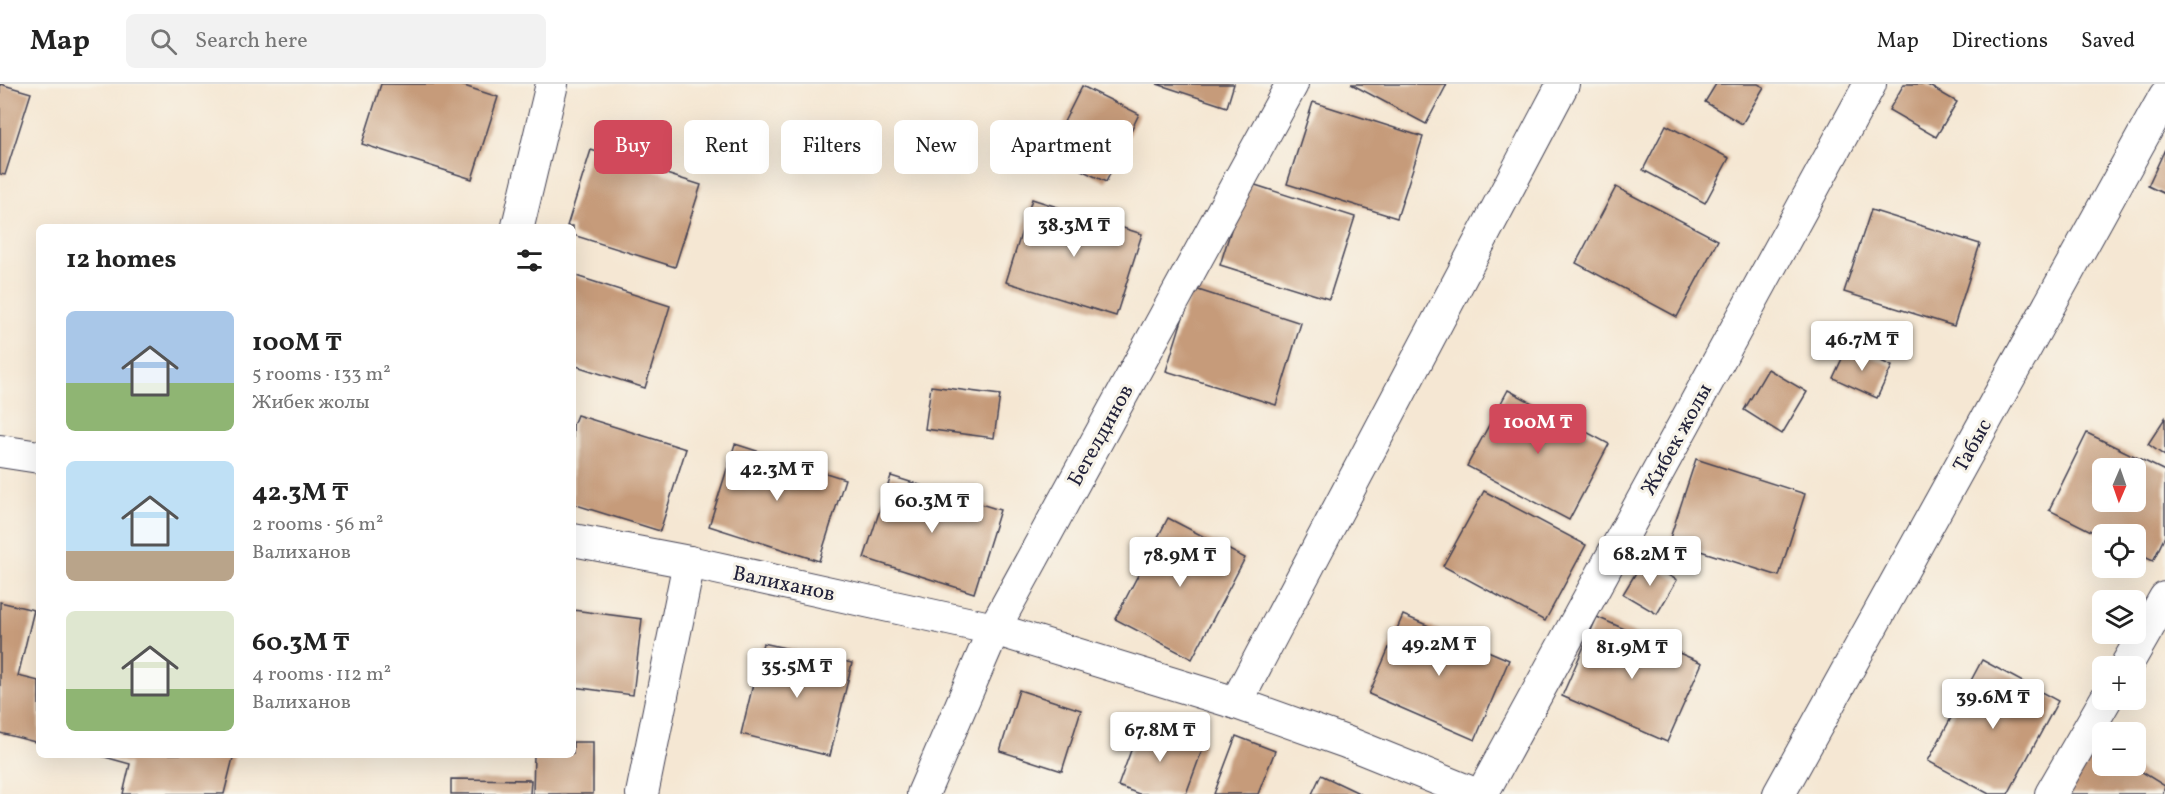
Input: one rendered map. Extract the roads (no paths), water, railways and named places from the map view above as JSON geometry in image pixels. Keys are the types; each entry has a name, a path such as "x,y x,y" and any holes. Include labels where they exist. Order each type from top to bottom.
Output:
{"street":[{"path":"518,224 552,84"},
{"name":"Бегелдинов","path":"923,794 994,629 1292,84"},
{"path":"1236,704 1563,84"},
{"name":"Жибек жолы","path":"1482,794 1870,84"},
{"name":"Табыс","path":"1779,794 2165,96"},
{"path":"0,451 36,457"},
{"name":"Валиханов","path":"576,541 688,562 994,629 1236,704 1346,742 1475,794"},
{"path":"642,794 688,562"},
{"path":"2132,656 2165,598"},
{"path":"2051,794 2100,710"}]}
